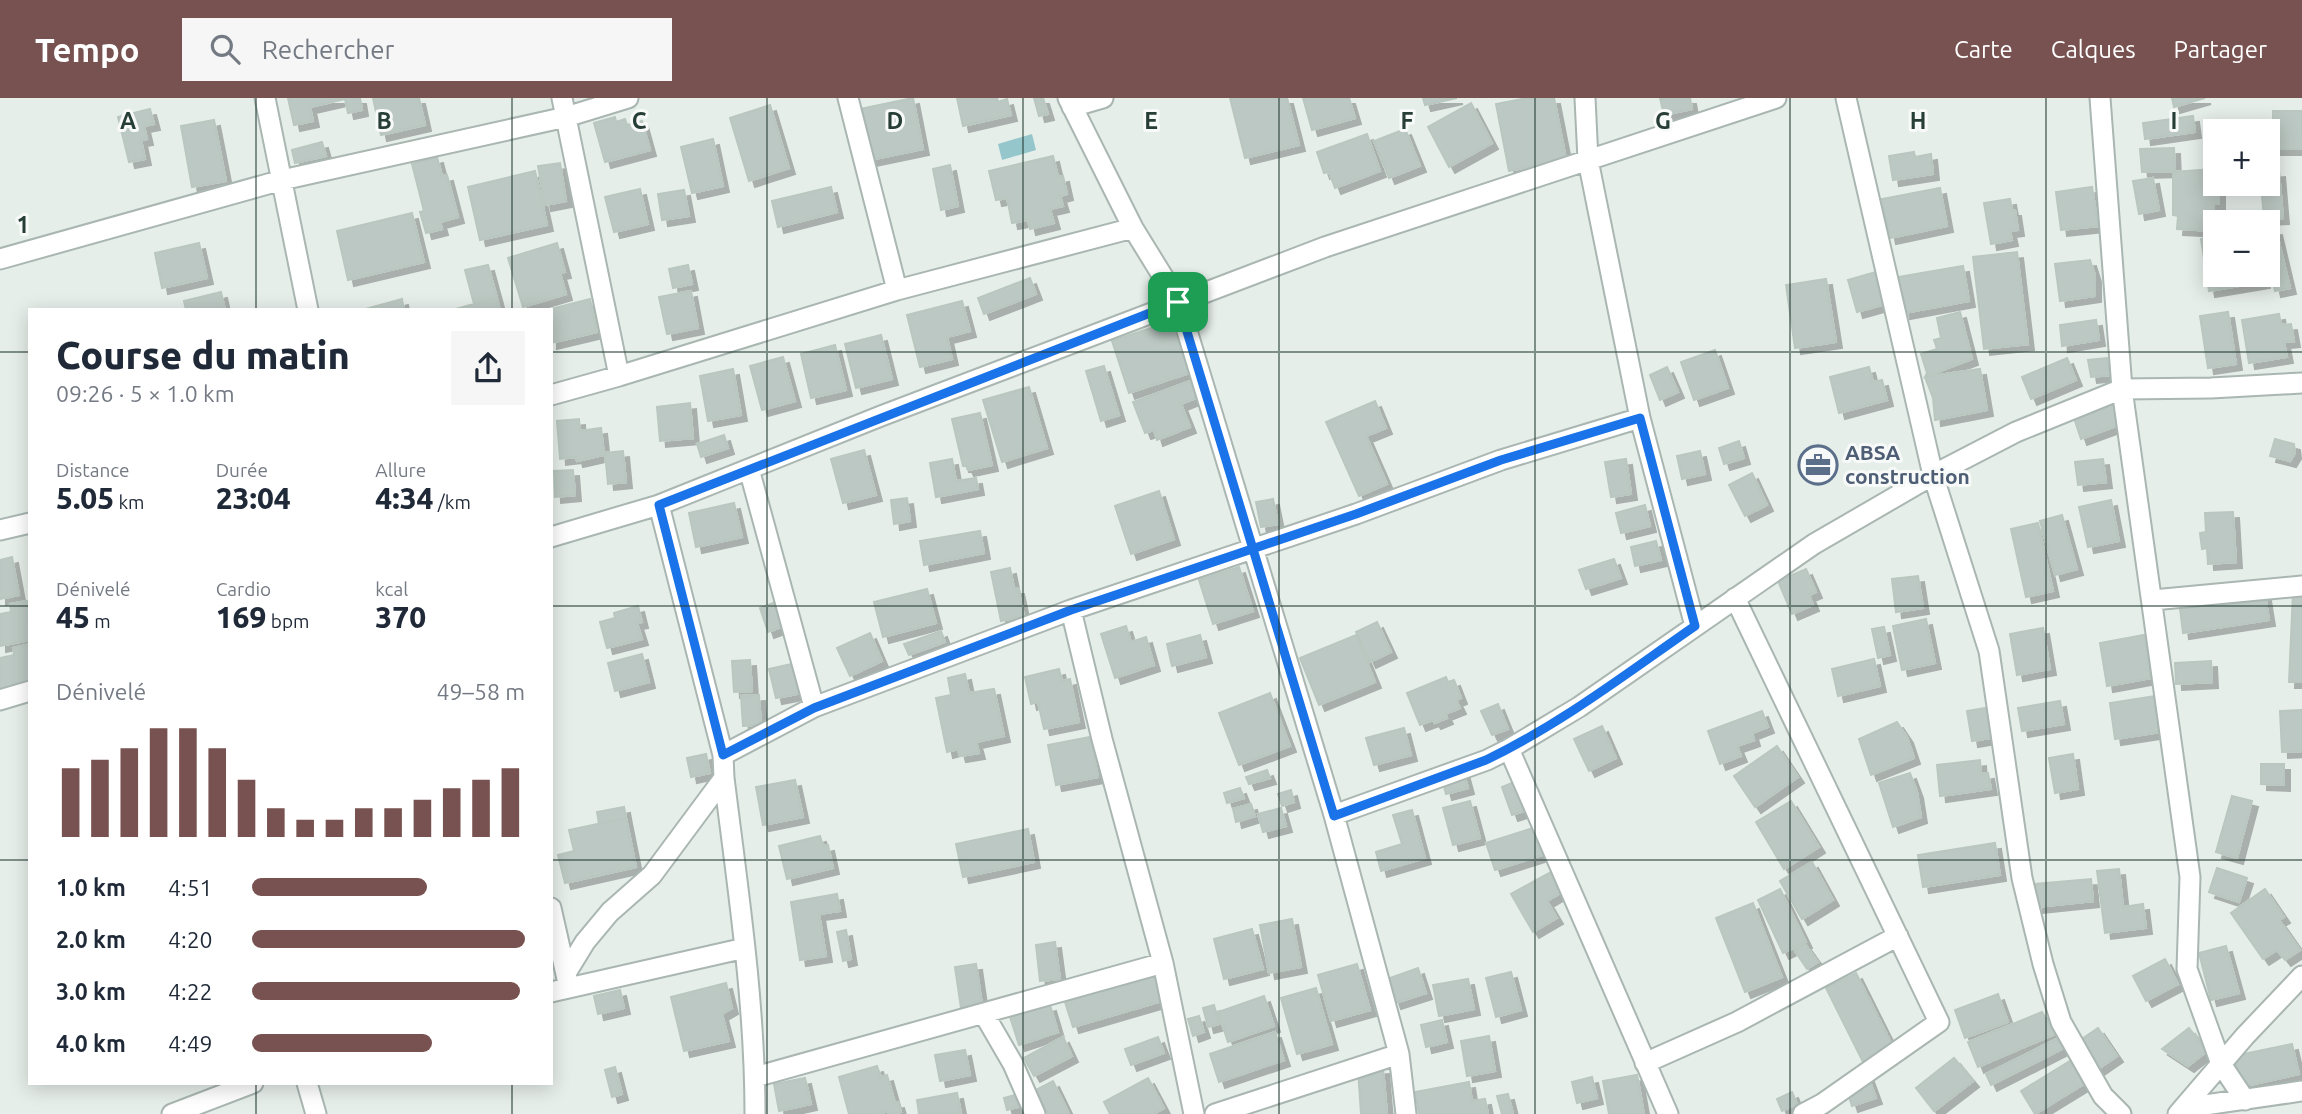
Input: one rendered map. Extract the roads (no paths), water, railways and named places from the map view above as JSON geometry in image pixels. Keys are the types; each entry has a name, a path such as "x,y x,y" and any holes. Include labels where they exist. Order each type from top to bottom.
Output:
{"street":[{"path":"265,98 308,308"},
{"path":"0,259 282,180 564,107 628,98"},
{"path":"848,98 897,290"},
{"path":"1103,98 1070,102 1133,228 1178,302 1334,816 1399,1054 1406,1114"},
{"path":"1585,98 1588,160 1640,418 1695,626"},
{"path":"553,536 659,505 1325,247 1776,98"},
{"path":"1846,98 1933,475 1989,651 2022,877 2043,964 2061,1022 2103,1096 2121,1114"},
{"path":"2100,98 2122,389 2190,877 2187,969 2221,1064 2245,1100"},
{"path":"564,107 619,376"},
{"path":"553,393 619,376 897,290 1133,228"},
{"path":"1334,816 1509,749 1579,707 1814,544 1933,475 2016,432 2122,389 2302,383"},
{"path":"723,755 814,708 1071,610 1501,460 1640,418"},
{"path":"749,469 814,708"},
{"path":"659,505 723,755 745,948 755,1077 755,1114"},
{"path":"0,530 28,523"},
{"path":"2153,600 2302,586"},
{"path":"1735,598 1940,1022 1822,1104 1803,1114"},
{"path":"1071,610 1102,739 1164,963 1194,1114"},
{"path":"0,700 28,692"},
{"path":"1509,749 1668,1114"},
{"path":"562,985 585,942 610,912 652,875 724,778"},
{"path":"553,922 562,985"},
{"path":"1645,1063 1737,1022 1898,936"},
{"path":"562,985 745,948"},
{"path":"755,1077 1164,963"},
{"path":"2181,1111 2302,976"},
{"path":"984,1014 1013,1064 1035,1114"},
{"path":"1215,1114 1399,1054"},
{"path":"172,1114 248,1085"},
{"path":"308,1085 316,1114"},
{"path":"2181,1111 2302,1091"}],"water":[{"path":"1032,134 1036,150 1002,160 998,144"}],"place":[{"name":"ABSA construction","path":"1818,465"}]}
